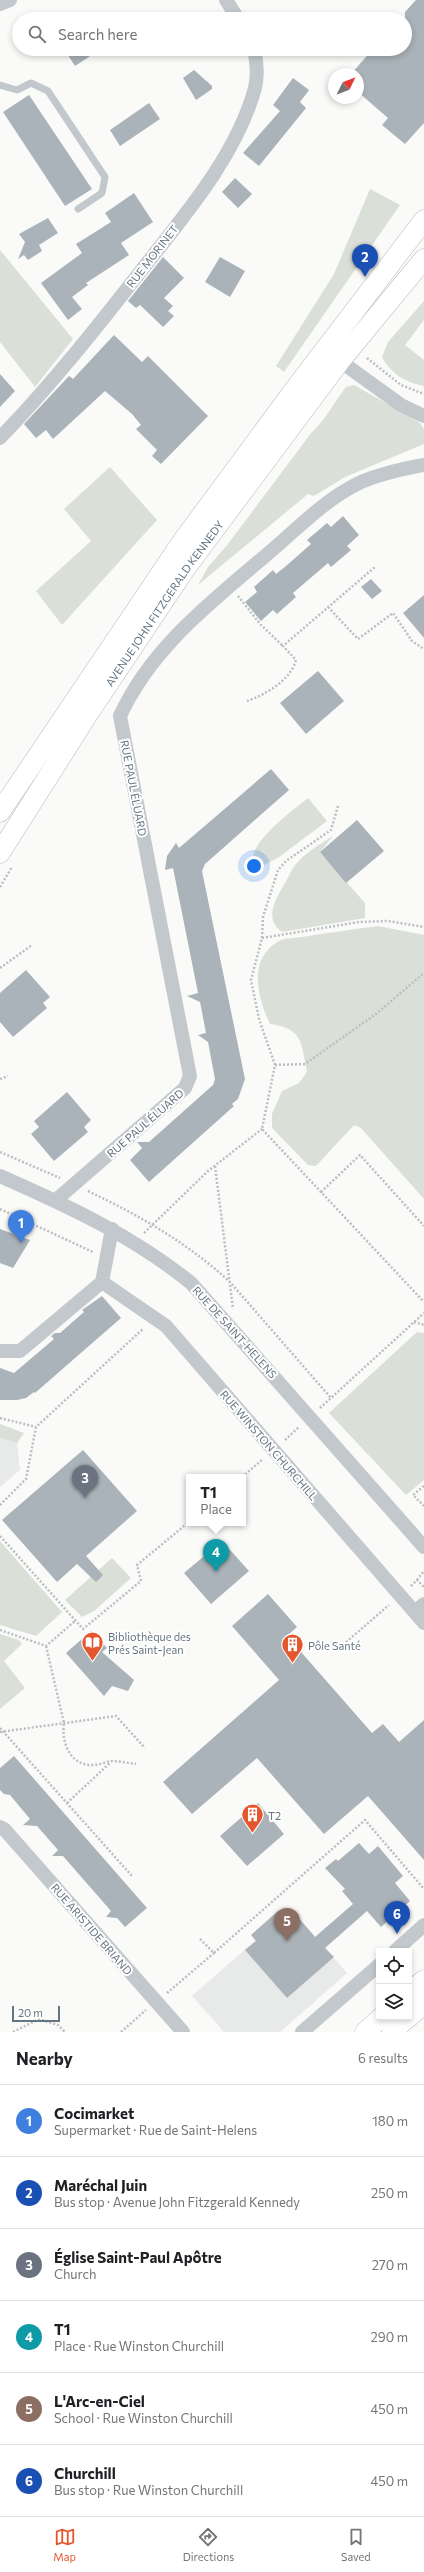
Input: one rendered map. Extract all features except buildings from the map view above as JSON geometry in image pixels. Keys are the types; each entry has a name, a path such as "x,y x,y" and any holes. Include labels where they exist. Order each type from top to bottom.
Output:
{"main road":[{"name":"AVENUE JOHN FITZGERALD KENNEDY","path":"6,860 86,717 185,569 424,220"},
{"name":"AVENUE JOHN FITZGERALD KENNEDY","path":"0,812 182,542 335,352 424,259"},
{"path":"412,1990 424,1980"},
{"path":"412,2014 424,2003"},
{"path":"365,2032 379,2020"},
{"path":"392,2032 406,2020"}],"street":[{"path":"0,4 10,0"},
{"path":"226,0 234,12"},
{"name":"RUE MORINET","path":"0,438 56,379 86,343 212,177 244,115 255,87 257,64 255,56"},
{"path":"335,352 364,362 395,392 424,406"},
{"path":"335,352 401,405 424,416"},
{"name":"RUE PAUL ÉLUARD","path":"56,1200 185,1088 190,1076 120,716 126,702 167,643 326,503 357,484 386,473 424,465"},
{"name":"RUE DE SAINT-HELENS","path":"0,1176 56,1200 112,1229 135,1242 191,1283 235,1331 424,1547"},
{"path":"0,1351 20,1352 102,1282 112,1229"},
{"name":"RUE WINSTON CHURCHILL","path":"102,1282 170,1330 400,1595 419,1608 424,1624"},
{"name":"RUE ARISTIDE BRIAND","path":"0,1827 4,1829 182,2032"},
{"path":"398,1948 424,1925"},
{"path":"302,2032 376,1968"}],"lane":[{"path":"0,85 18,90 31,83 48,91 105,177 102,193 78,209"}],"path":[{"path":"369,353 364,362 401,385 424,394"},
{"path":"283,646 375,567"},
{"path":"230,586 261,625 296,660 294,670 262,696 248,702"},
{"path":"328,606 358,639 393,614 412,641 424,649"},
{"path":"135,1242 215,1166 262,1129 275,1065 259,1019 251,980 262,938 263,917 278,870 286,861 331,830 338,806"},
{"path":"0,887 6,860"},
{"path":"262,938 359,922 388,922 424,927"},
{"path":"0,968 32,945"},
{"path":"275,1065 305,1064 376,1014 424,972"},
{"path":"0,1079 8,1076"},
{"path":"262,1129 424,1302"},
{"path":"321,1192 360,1155 424,1226"},
{"path":"215,1166 235,1331"},
{"path":"0,1209 106,1258"},
{"path":"246,1474 274,1450 424,1313"},
{"path":"0,1505 26,1479 36,1426 155,1318"},
{"path":"414,1322 424,1325"},
{"path":"0,1418 36,1426"},
{"path":"424,1486 413,1495 424,1506"},
{"path":"0,1536 83,1629 141,1581 137,1566 186,1525"},
{"path":"336,1650 417,1580 424,1571"},
{"path":"417,1580 424,1587"},
{"path":"46,1646 75,1621"},
{"path":"0,1630 46,1646"},
{"path":"46,1646 64,1723 62,1734 68,1751 78,1762 92,1765 111,1761 136,1764"},
{"path":"0,1732 116,1716 145,1748"},
{"path":"0,1728 132,1876"},
{"path":"67,1803 111,1761"},
{"path":"200,1939 214,1953 365,1820 424,1889"},
{"path":"13,2032 39,2019 58,2025 66,2032"}],"shaded area":[{"path":"370,189 400,205 284,372 276,366 334,274"},
{"path":"0,250 73,339 35,387 0,342"},
{"path":"424,301 424,320 405,345 424,360 424,386 417,385 399,376 389,368 382,357 388,342"},
{"path":"354,385 419,422 424,429 424,444 345,477 314,496 308,494 198,585 208,567 228,544 312,432 322,421 341,393 346,387"},
{"path":"110,467 157,520 62,625 36,591 91,541 64,509"},
{"path":"308,798 327,821 279,857 261,867 253,862 254,854 258,845 265,836 283,818"},
{"path":"333,836 320,852 365,903 365,918 282,932 276,927 272,915 278,895 296,864 313,849"},
{"path":"378,926 424,935 424,1199 361,1128 354,1125 316,1166 308,1165 272,1128 272,1114 282,1091 299,1083 307,1072 302,1045 299,1039 289,1030 281,1026 270,1024 265,1013 261,1002 258,978 259,967 263,956 270,947 283,939"},
{"path":"417,1332 424,1333 424,1480 406,1495 329,1413"},
{"path":"0,1424 24,1433 17,1443 0,1438"},
{"path":"0,1438 17,1443 20,1470 0,1487"},
{"path":"0,1541 62,1612 36,1636 0,1625"},
{"path":"112,1558 131,1578 94,1611 82,1617 65,1600"},
{"path":"0,1634 19,1640 22,1644 4,1661 25,1688 0,1709"},
{"path":"291,1909 347,1973 280,2032 224,2032 192,1996"}],"place":[{"name":"Maréchal Juin","path":"365,277"},
{"name":"Cocimarket","path":"21,1243"},
{"name":"Église Saint-Paul Apôtre","path":"85,1498"},
{"name":"T1","path":"216,1572"},
{"name":"Bibliothèque des Prés Saint-Jean","path":"92,1662"},
{"name":"Pôle Santé","path":"292,1664"},
{"name":"T2","path":"252,1834"},
{"name":"Churchill","path":"397,1934"},
{"name":"L'Arc-en-Ciel","path":"287,1941"}]}
